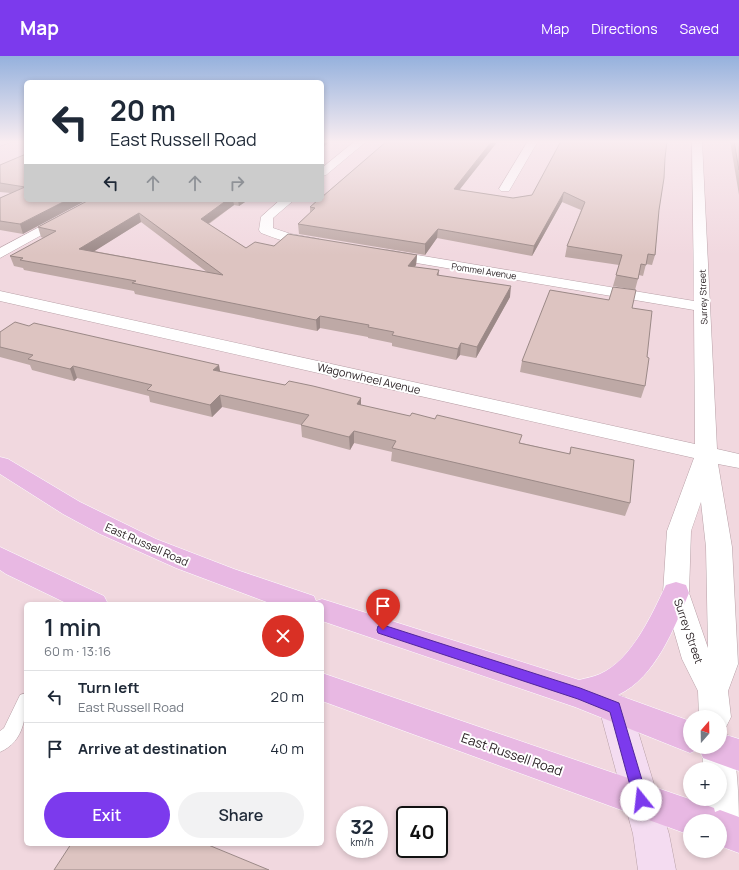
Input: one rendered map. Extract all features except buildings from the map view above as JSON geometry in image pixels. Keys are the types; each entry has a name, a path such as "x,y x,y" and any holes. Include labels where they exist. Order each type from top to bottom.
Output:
{"main road":[{"name":"East Russell Road","path":"0,464 24,481 76,512 130,538 195,565 298,602"},
{"path":"0,556 15,567 90,602"},
{"path":"580,694 611,683 644,654 660,627 676,593"},
{"path":"324,611 580,694 615,708 683,726"},
{"name":"East Russell Road","path":"324,688 683,815"}],"street":[{"path":"505,189 511,179"},
{"name":"Surrey Street","path":"699,179 706,453 719,547 723,664 718,710"},
{"path":"0,254 94,202"},
{"path":"286,202 267,217 266,230 289,238 328,245"},
{"name":"Pommel Avenue","path":"375,252 703,307"},
{"name":"Wagonwheel Avenue","path":"0,296 739,461"},
{"name":"Surrey Street","path":"706,453 680,531 676,593 697,659 710,710"},
{"path":"615,708 651,834 657,870"},
{"name":"Surrey Street","path":"717,754 721,814"}],"lane":[{"path":"0,743 10,734 24,705"}],"route":[{"path":"383,630 580,694 615,708 641,800"}]}
